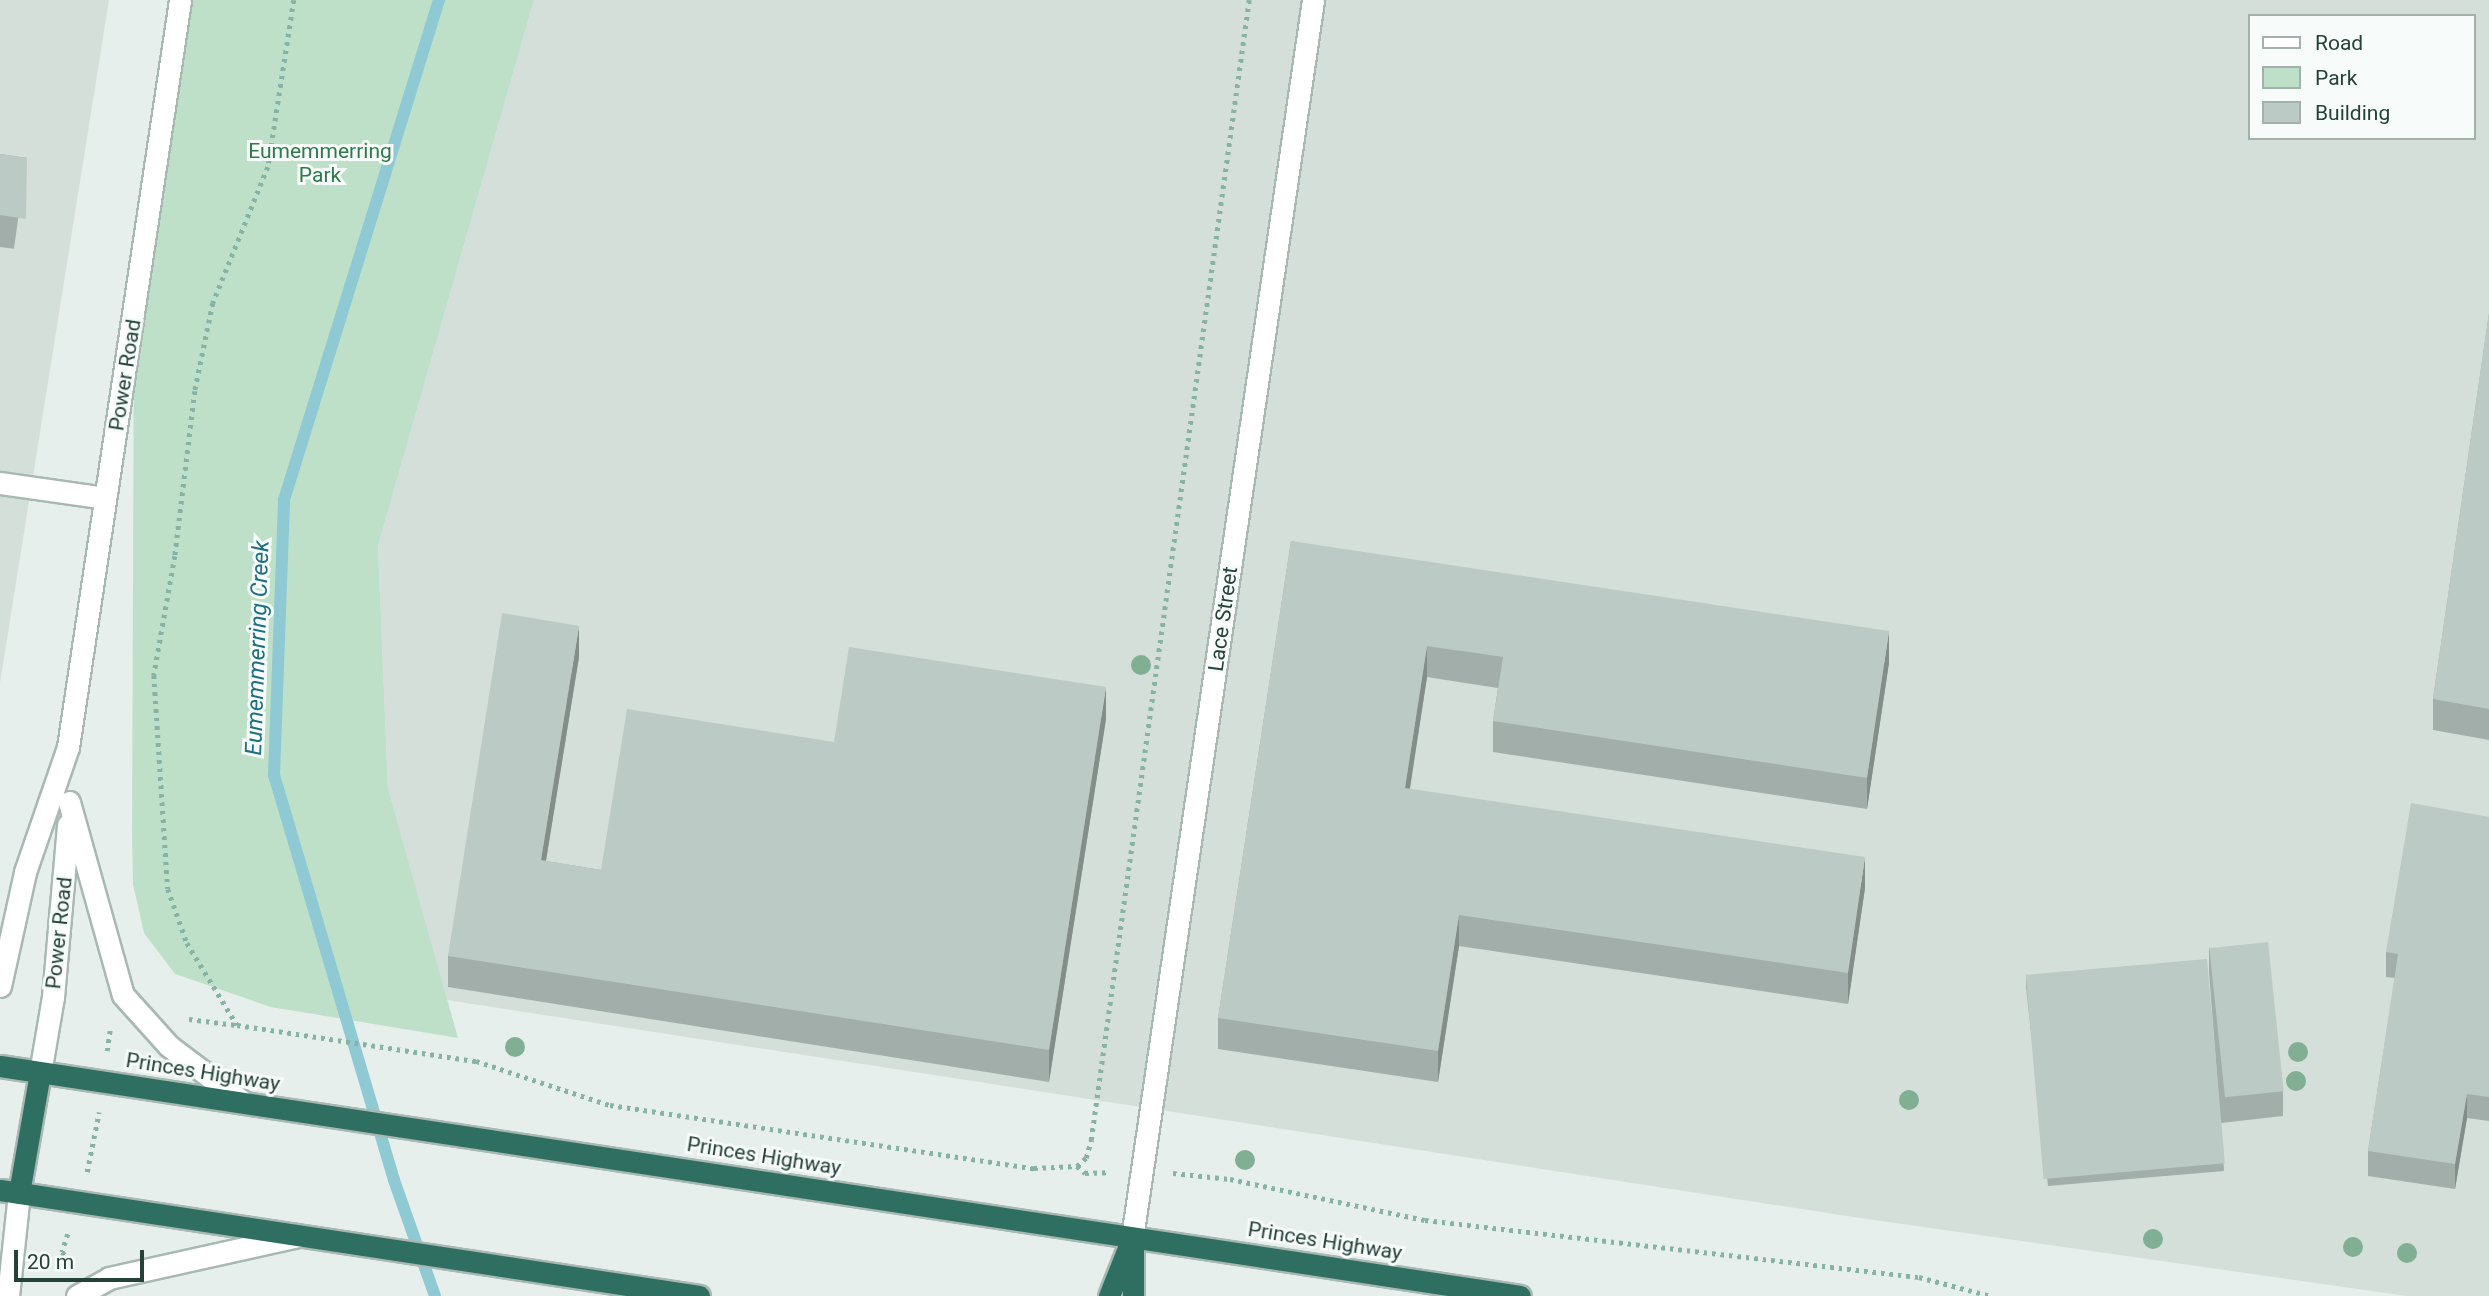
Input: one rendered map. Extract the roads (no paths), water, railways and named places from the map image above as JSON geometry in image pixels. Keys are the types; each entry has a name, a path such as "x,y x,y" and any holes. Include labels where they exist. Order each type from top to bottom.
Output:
{"highway":[{"name":"Princes Highway","path":"0,1066 1520,1296"},
{"path":"40,1073 10,1192 699,1296"},
{"path":"1110,1296 1132,1238"},
{"path":"1132,1238 1133,1296"}],"main road":[{"name":"Power Road","path":"0,986 4,951 29,860 67,750 180,0"},
{"name":"Lace Street","path":"1132,1238 1313,0"},
{"path":"0,483 105,498"},
{"name":"Power Road","path":"40,1073 53,998 69,802 67,750"},
{"path":"69,802 116,979 141,1019 174,1051 243,1102"},
{"path":"8,1296 10,1192"},
{"path":"84,1291 300,1235"}],"waterway":[{"name":"Eumemmerring Creek","path":"435,1296 394,1180 274,775 284,500 439,0"}],"park label":[{"name":"Eumemmerring Park","path":"320,163"}]}
